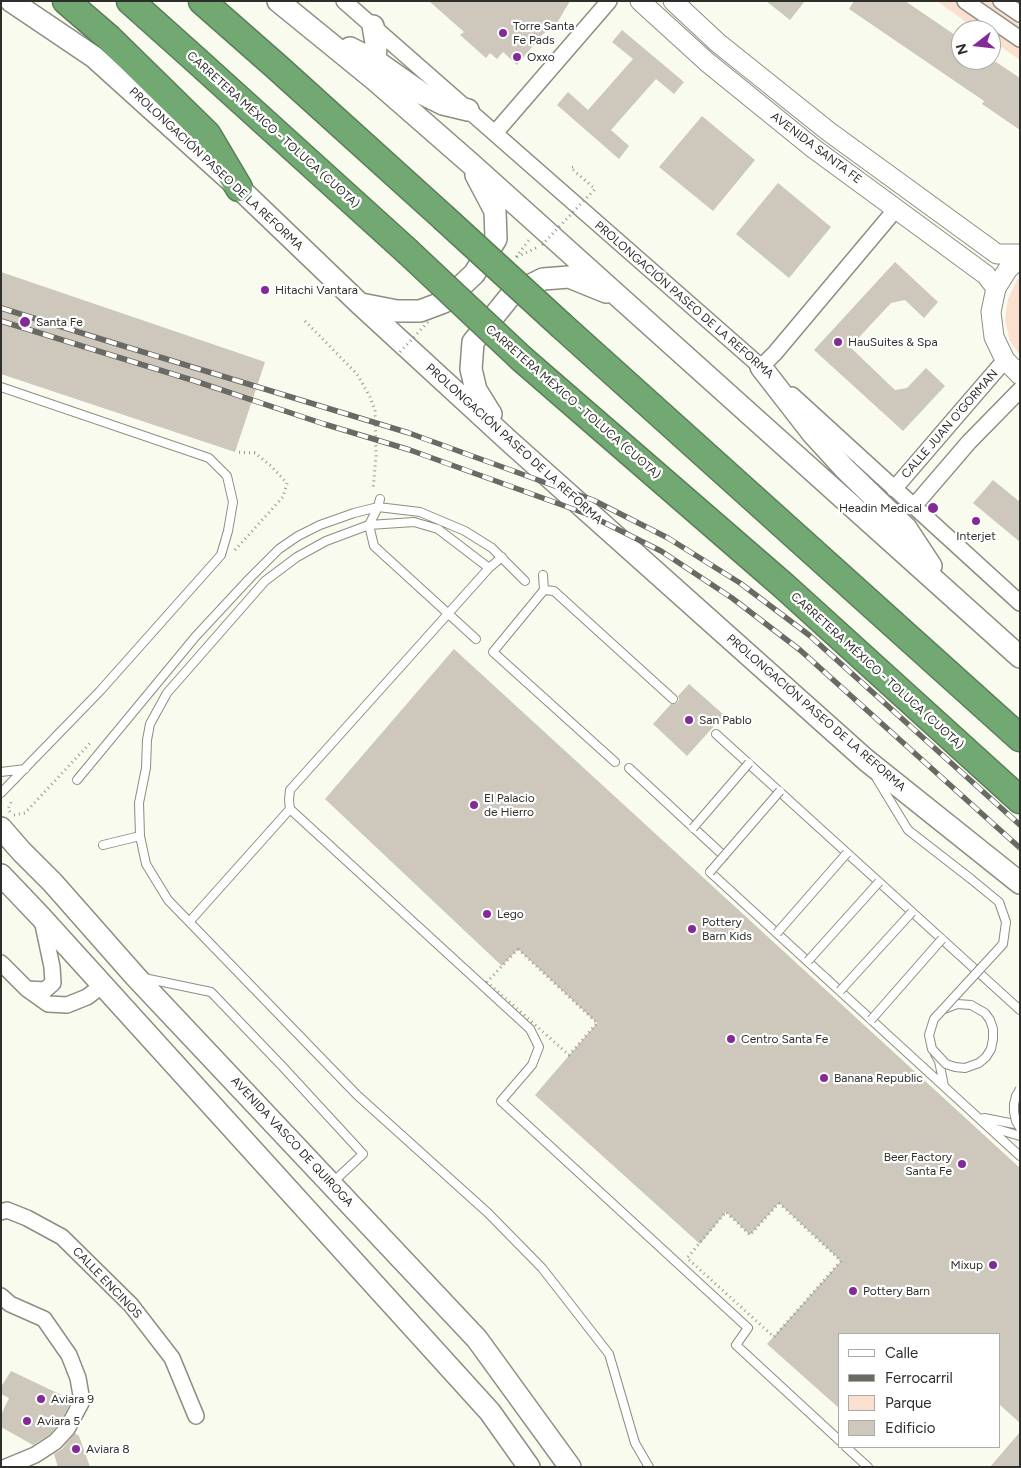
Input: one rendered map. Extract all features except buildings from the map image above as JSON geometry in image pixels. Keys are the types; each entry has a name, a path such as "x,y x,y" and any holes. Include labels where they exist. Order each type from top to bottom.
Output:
{"highway":[{"path":"66,1 109,38 207,134 239,188"},
{"name":"CARRETERA MÉXICO - TOLUCA (CUOTA)","path":"130,1 406,251 522,359 784,586 1020,800"},
{"path":"202,1 1020,738"}],"main road":[{"name":"PROLONGACIÓN PASEO DE LA REFORMA","path":"11,1 94,57 239,188 360,304 509,441 866,760 1020,883"},
{"path":"278,1 320,34 376,70 443,104 468,110"},
{"path":"372,26 376,43 376,70 470,163 1020,657"},
{"path":"360,304 397,311 420,311 444,302 474,274 496,239 495,211 470,163"},
{"path":"509,441 476,390 471,369 473,342 511,295 543,279 570,278 621,298"},
{"path":"761,367 813,434 845,469 906,528 947,591"},
{"name":"AVENIDA VASCO DE QUIROGA","path":"4,818 21,851 53,883 135,976 477,1339 570,1467"},
{"path":"1,875 490,1412 529,1467"}],"street":[{"path":"495,133 609,1"},
{"name":"AVENIDA SANTA FE","path":"640,1 707,62 813,148 986,275 996,288"},
{"name":"AVENIDA SANTA FE","path":"673,1 718,42 828,130 950,220 997,254 1020,256"},
{"path":"965,1 1020,39"},
{"path":"1001,1 1020,14"},
{"name":"PROLONGACIÓN PASEO DE LA REFORMA","path":"346,2 761,367 1020,603"},
{"path":"761,367 776,353 896,209"},
{"path":"1020,256 1008,269 996,288 991,312 994,337 1005,360 1020,374"},
{"name":"CALLE JUAN O'GORMAN","path":"894,489 1005,360"},
{"path":"914,506 969,442 1020,390"},
{"path":"27,989 45,990 54,983 41,917"},
{"path":"1,962 27,989 48,1004 67,1005 87,997 102,985"},
{"name":"CALLE ENCINOS","path":"1,1212 7,1210 27,1218 62,1237 131,1305 172,1358 196,1416"},
{"path":"1,1296 10,1304 44,1319 69,1355 78,1378 82,1401 67,1429 55,1442 35,1455 6,1467"}],"lane":[{"path":"1,386 209,458 227,476 233,502 228,531 221,555 100,691 1,793"},
{"path":"379,503 369,525 374,546 476,639"},
{"path":"77,780 196,636 276,552 298,536 320,525 379,503 420,512 465,532 492,548 524,581"},
{"path":"490,568 438,529 414,522 369,525 326,541 297,557 265,581 166,693 150,724 147,740 146,768 139,803 140,836 146,864 168,900 357,1095 488,1213 542,1268 609,1354 636,1443 649,1467"},
{"path":"502,557 448,614 290,790 290,808 530,1029 539,1047 532,1065 502,1101 748,1328 736,1345 838,1439"},
{"path":"543,575 544,590 493,652 615,762"},
{"path":"544,590 554,591 673,699"},
{"path":"716,734 1020,1010"},
{"path":"866,760 908,830 998,902 1006,922 1003,944 934,1019 929,1035 932,1049 946,1064 965,1068 979,1063 986,1057 994,1039 993,1029 990,1020 978,1008 971,1005 957,1004 948,1006 940,1012 930,1027 930,1042 939,1062 944,1087"},
{"path":"693,828 749,763"},
{"path":"629,768 724,856"},
{"path":"1,772 24,769"},
{"path":"780,792 710,872 1020,1156"},
{"path":"190,921 290,808"},
{"path":"103,845 140,836"},
{"path":"777,933 847,853"},
{"path":"808,961 879,882"},
{"path":"840,992 912,912"},
{"path":"871,1020 942,939"},
{"path":"135,976 211,992 282,1066 363,1154 331,1184"},
{"path":"1020,1089 1016,1096 1014,1112 1016,1121 1020,1126"},
{"path":"984,1118 1020,1126"},
{"path":"988,1127 1020,1136"},
{"path":"847,1448 868,1467"}],"path":[{"path":"534,234 514,259 542,245 595,189 572,167"},
{"path":"305,321 357,374 376,410 376,456 372,494"},
{"path":"400,352 429,321"},
{"path":"232,552 283,498 287,483 256,452 235,452"},
{"path":"4,818 25,813 98,734"},
{"path":"4,818 14,795"},
{"path":"1,805 4,818"},
{"path":"518,949 597,1023 569,1056 487,982 502,966 518,949"},
{"path":"779,1203 841,1262 774,1336 687,1258 726,1212 750,1235 779,1203"}],"green space":[{"path":"937,1 1020,1 1020,60 1001,47 1001,20 963,20"},
{"path":"1020,277 1020,355 1010,341 1005,320 1008,299"}],"railway":[{"path":"1,308 409,433 593,500 668,538 740,583 809,635 1020,825"},
{"path":"1,321 410,450 587,514 661,551 732,598 800,650 1020,848"}],"place":[{"name":"Torre Santa Fe Pads","path":"503,33"},
{"name":"Oxxo","path":"517,57"},
{"name":"Hitachi Vantara","path":"265,290"},
{"name":"Santa Fe","path":"25,322"},
{"name":"HauSuites & Spa","path":"838,342"},
{"name":"Headin Medical","path":"933,508"},
{"name":"Interjet","path":"976,521"},
{"name":"San Pablo","path":"689,720"},
{"name":"El Palacio de Hierro","path":"474,805"},
{"name":"Lego","path":"487,914"},
{"name":"Pottery Barn Kids","path":"692,929"},
{"name":"Centro Santa Fe","path":"731,1039"},
{"name":"Banana Republic","path":"824,1078"},
{"name":"Beer Factory Santa Fe","path":"962,1164"},
{"name":"Mixup","path":"993,1265"},
{"name":"Pottery Barn","path":"853,1291"},
{"name":"Aviara 9","path":"41,1399"},
{"name":"Aviara 5","path":"27,1421"},
{"name":"Aviara 8","path":"76,1449"}]}
